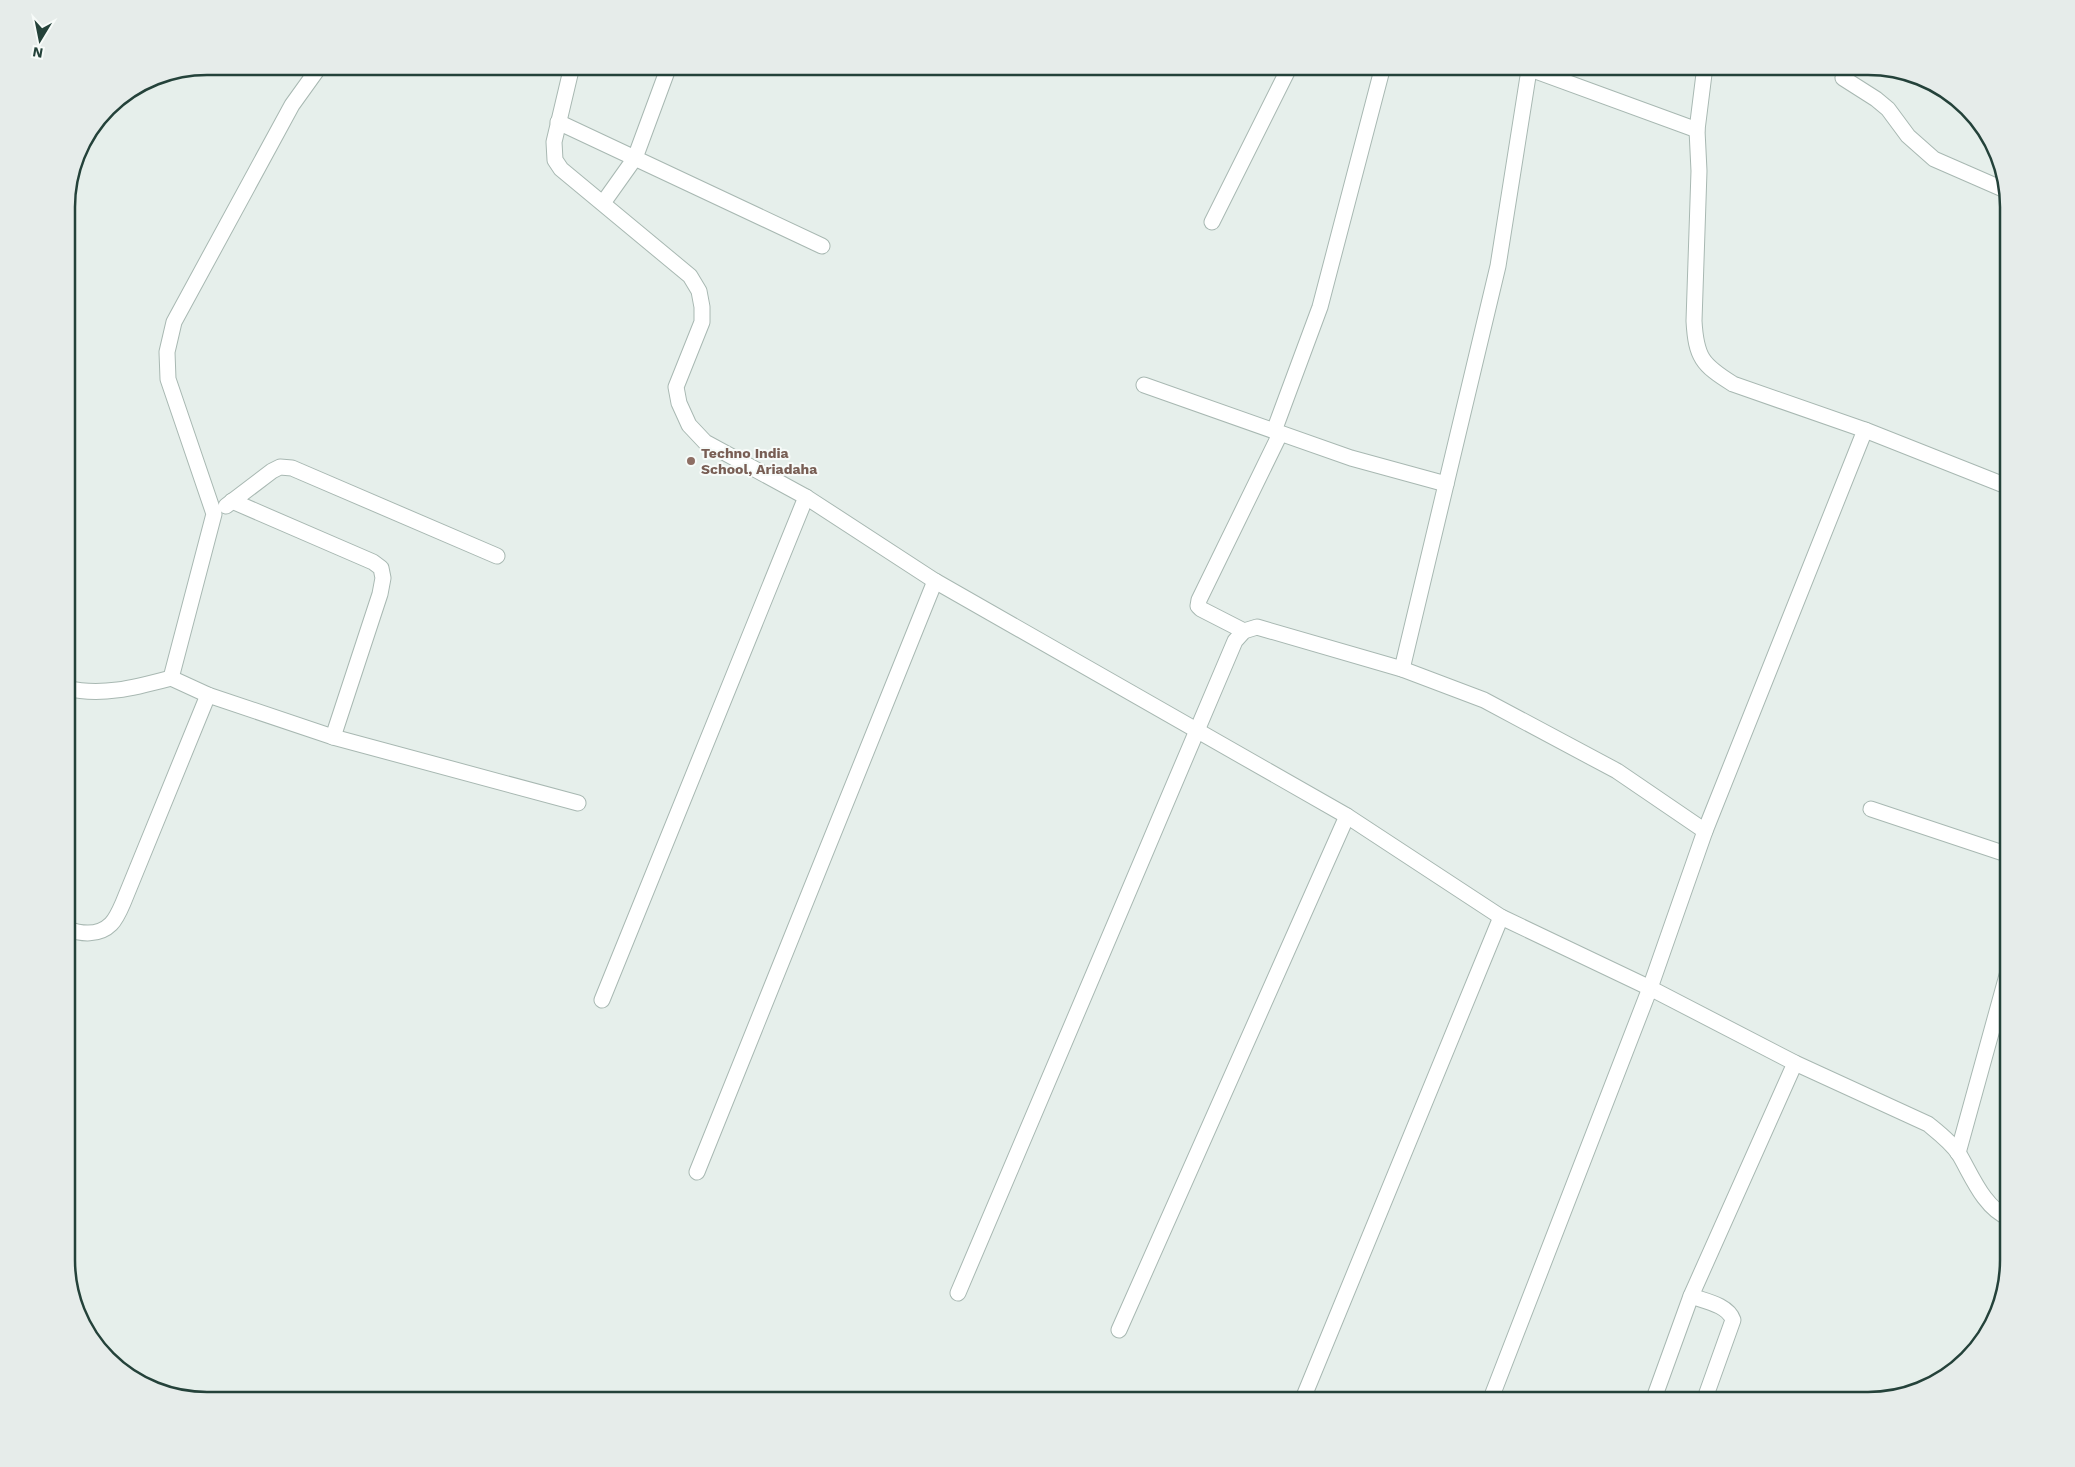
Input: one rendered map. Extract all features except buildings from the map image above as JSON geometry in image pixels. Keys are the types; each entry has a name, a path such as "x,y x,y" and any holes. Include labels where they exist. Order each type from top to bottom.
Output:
{"street":[{"path":"171,678 214,514 168,379 167,352 174,322 292,105 314,75"},
{"path":"570,75 554,142 555,160 561,169 690,276 699,291 702,322 676,387 679,404 689,425 705,442 806,497 935,581 1347,816 1501,917 1650,988 1795,1063 1928,1124 1941,1134 1958,1153 1992,1206 2000,1214"},
{"path":"603,203 635,158 666,75"},
{"path":"1212,222 1286,75"},
{"path":"1244,631 1198,606 1277,432 1320,306 1381,75"},
{"path":"1402,670 1498,266 1524,75"},
{"path":"1544,75 1697,130"},
{"path":"1704,75 1697,130 1699,171 1694,321 1696,342 1701,359 1716,374 1733,384 1865,430 2000,482"},
{"path":"1842,78 1876,99 1888,109 1908,136 1934,159 1998,187"},
{"path":"558,122 822,246"},
{"path":"1144,385 1351,458 1446,484"},
{"path":"1493,1392 1650,988 1705,831 1865,430"},
{"path":"214,514 272,471 280,467 292,468 497,556"},
{"path":"602,1000 806,497"},
{"path":"232,501 373,562 381,568 383,578 380,594 333,737"},
{"path":"697,1172 935,581"},
{"path":"958,1293 1235,641 1244,631 1257,627 1402,670 1484,700 1618,771 1705,831"},
{"path":"75,690 82,692 135,688 171,678 208,695 333,737 578,803"},
{"path":"75,931 87,934 112,924 124,903 208,695"},
{"path":"1871,809 2000,851"},
{"path":"1119,1330 1347,816"},
{"path":"1306,1392 1501,917"},
{"path":"1958,1153 2000,1001"},
{"path":"1656,1392 1691,1296 1795,1063"},
{"path":"1691,1296 1726,1309 1731,1314 1733,1320 1707,1392"}],"place":[{"name":"Techno India School, Ariadaha","path":"691,461"}]}
